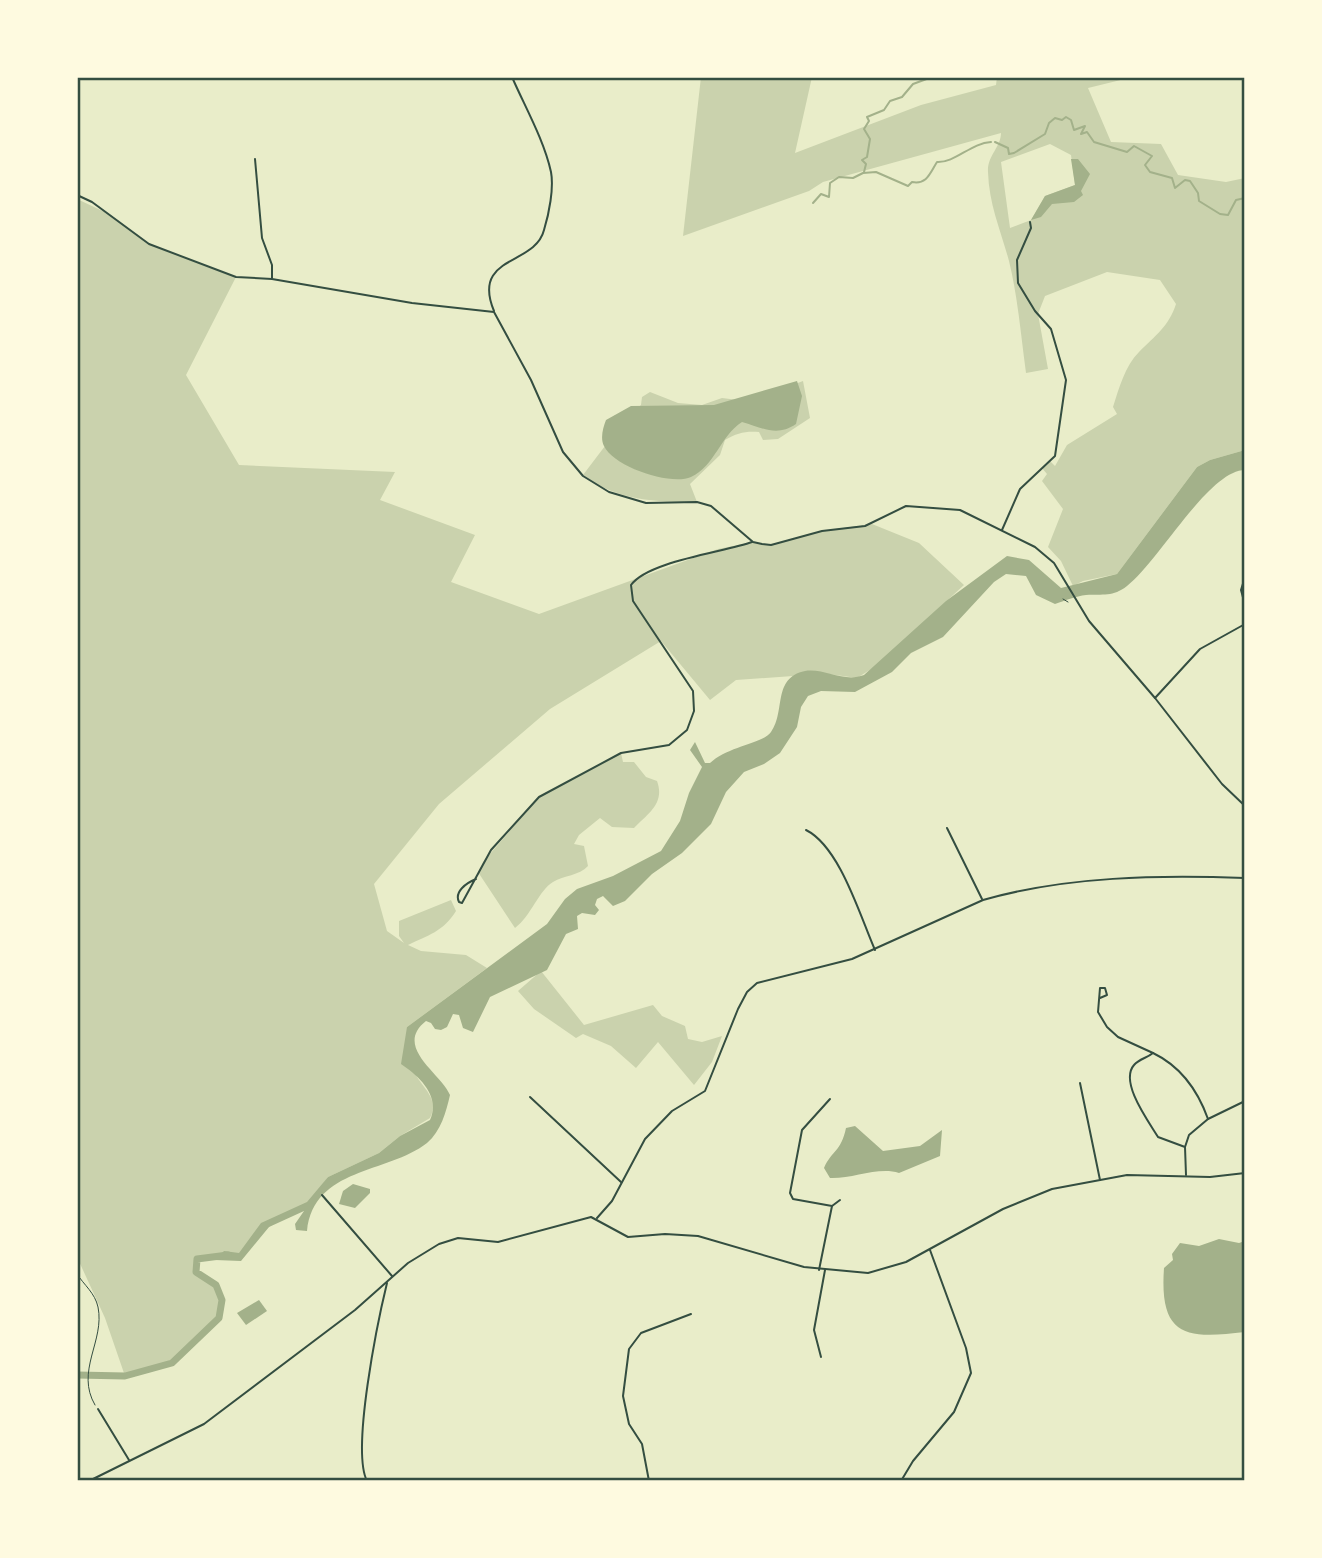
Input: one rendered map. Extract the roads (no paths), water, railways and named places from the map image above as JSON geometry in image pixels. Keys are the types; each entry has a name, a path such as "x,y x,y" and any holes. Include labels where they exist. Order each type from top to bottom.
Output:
{"street":[{"path":"512,77 546,159 551,184 542,236 528,250 503,264 491,279 489,292 494,312 531,380 563,452 583,476 609,492 660,505 697,502 711,506 754,542"},
{"path":"255,159 262,238 271,265 272,279"},
{"path":"77,195 92,202 149,244 236,277 272,279 412,303 494,312"},
{"path":"1002,530 1020,489 1055,456 1057,426 1065,393 1064,368 1051,328 1035,311 1018,283 1017,260 1031,228 1030,222"},
{"path":"475,879 467,883 459,893 459,902 466,898 491,850 538,797 621,753 669,745 687,730 694,710 693,691 633,601 631,585 640,577 684,559 754,542 771,545 822,531 864,526 906,506 960,510 1035,547 1054,563 1076,602 1217,778 1245,806"},
{"path":"1245,577 1241,590 1245,605"},
{"path":"1155,698 1200,649 1245,624"},
{"path":"947,828 983,900"},
{"path":"806,830 823,840 834,857 875,950"},
{"path":"597,1218 622,1184 645,1139 672,1111 705,1091 738,1009 747,992 757,983 829,966 875,950 983,900 1079,883 1132,878 1245,877"},
{"path":"1100,998 1100,1017 1111,1031 1172,1065 1192,1086 1208,1119"},
{"path":"1153,1053 1131,1069 1130,1083 1135,1099 1158,1138 1185,1147"},
{"path":"1080,1083 1100,1180"},
{"path":"530,1097 622,1184"},
{"path":"830,1099 802,1130 790,1193 793,1199 832,1206"},
{"path":"1186,1175 1185,1147 1195,1127 1245,1101"},
{"path":"89,1481 204,1423 319,1339 415,1259 449,1240 498,1242 579,1218 597,1218 628,1237 665,1234 698,1236 784,1263 825,1270 869,1273 887,1270 1029,1196 1100,1180 1151,1173 1245,1173"},
{"path":"322,1195 392,1277"},
{"path":"819,1269 832,1206 840,1200"},
{"path":"901,1481 954,1412 971,1373 963,1338 930,1249"},
{"path":"821,1357 814,1330 825,1270"},
{"path":"367,1481 363,1473 362,1428 388,1281"},
{"path":"649,1481 642,1444 629,1424 623,1396 629,1349 641,1333 691,1314"},
{"path":"98,1409 130,1461"}],"waterway":[{"path":"864,172 866,164 862,160 867,157 870,139 864,129 869,121 867,117 884,110 890,101 902,97 913,84 932,77"},
{"path":"995,142 1008,148 1009,154 1014,153 1045,134 1049,123 1055,118 1062,120 1066,117 1071,120 1074,130 1085,126 1081,134 1087,132 1094,142 1127,152 1134,146 1152,156 1145,165 1150,172 1172,178 1175,188 1185,180 1190,181 1198,193 1199,201 1220,214 1228,215 1236,200 1245,198"},
{"path":"813,203 821,194 829,197 830,183 839,177 853,178 863,173 876,172 908,186 912,182 925,180 937,162 991,142"},
{"path":"77,1375 125,1376 172,1363 219,1318 222,1300 216,1285 196,1272 197,1259 228,1255"}]}
